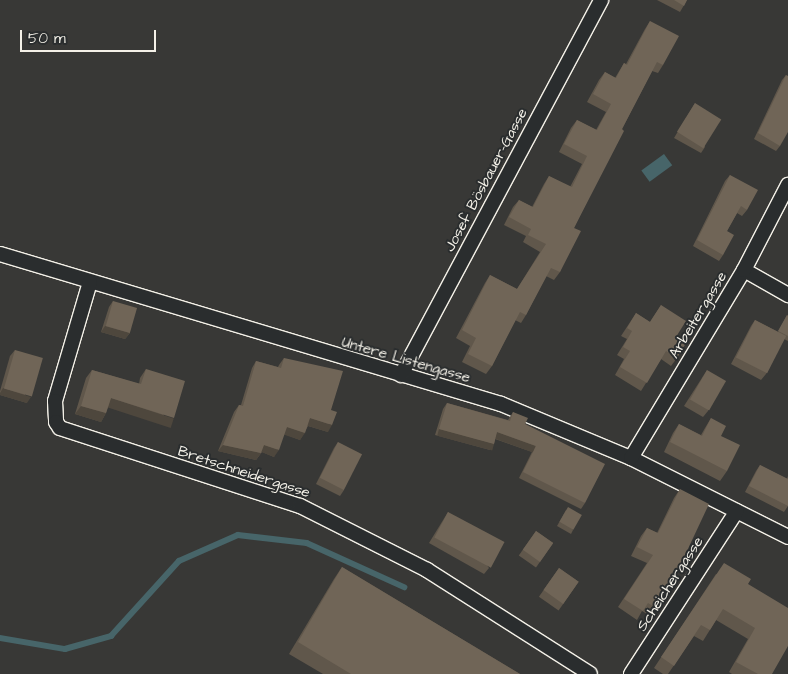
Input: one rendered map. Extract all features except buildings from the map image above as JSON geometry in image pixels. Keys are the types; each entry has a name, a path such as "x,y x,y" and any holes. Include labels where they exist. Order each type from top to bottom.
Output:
{"street":[{"name":"Josef Bösbauer-Gasse","path":"401,376 601,0"},
{"name":"Arbeitergasse","path":"631,458 744,270 788,185"},
{"name":"Untere Listengasse","path":"0,254 401,376 500,404 631,458 788,537"},
{"path":"744,270 788,294"},
{"name":"Bretschneidergasse","path":"90,282 55,400 56,422 60,428 300,506 427,570 590,674"},
{"name":"Scheichergasse","path":"631,674 736,511"}],"water":[{"path":"664,154 672,165 650,182 641,170"}],"waterway":[{"path":"0,638 65,649 111,636 179,561 238,535 307,543 404,587"}]}
